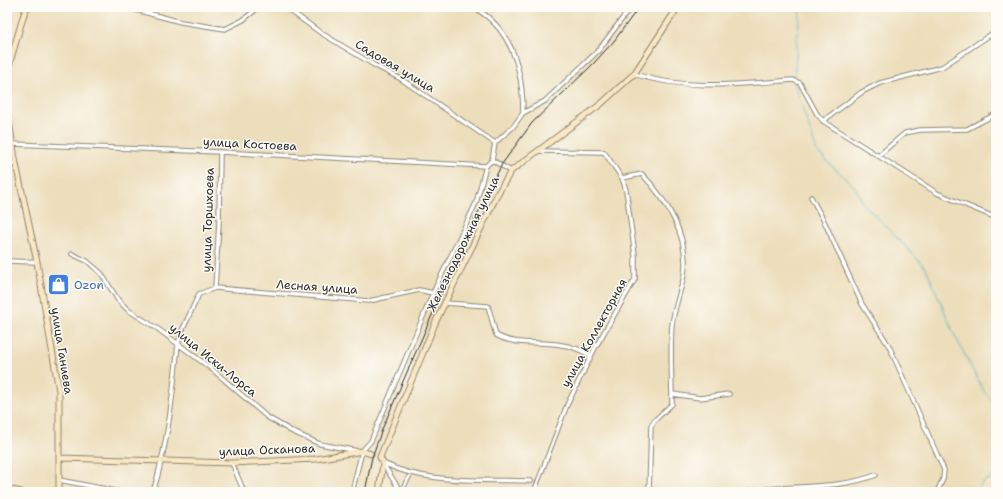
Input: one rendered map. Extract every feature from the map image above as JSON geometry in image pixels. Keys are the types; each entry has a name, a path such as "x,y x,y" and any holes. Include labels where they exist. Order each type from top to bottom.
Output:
{"street":[{"path":"7,72 24,14 28,7"},
{"path":"126,7 181,22 225,29 243,20 259,7"},
{"name":"Садовая улица","path":"285,7 321,33 374,65 401,79 495,143"},
{"path":"473,7 485,14 504,32 516,60 523,92 523,113"},
{"path":"352,492 362,451 370,442 433,293 476,203 486,166 492,160 495,143 513,128 523,113 545,101 598,51 631,7"},
{"name":"Железнодорожная улица","path":"375,455 498,192 511,171 601,104 634,74 678,7"},
{"path":"823,121 868,89 880,83 942,67 996,31"},
{"path":"634,74 652,80 691,85 793,80 800,83 805,88 817,114 823,121 937,192 995,218"},
{"name":"улица Ганиева","path":"7,110 16,164 38,262 59,391 59,492"},
{"path":"878,156 905,133 920,130 967,129 996,114"},
{"name":"улица Костоева","path":"12,144 220,152 486,166"},
{"path":"538,151 604,152 622,178 642,174 648,180 674,220 684,248 684,275 672,324 672,404 655,420 651,426 649,492"},
{"name":"улица Торшхоева","path":"215,288 220,223 220,152"},
{"path":"492,160 511,171"},
{"path":"7,164 16,164"},
{"name":"улица Коллекторная","path":"534,492 557,429 591,356 635,279 635,255 626,190 622,178"},
{"path":"811,197 824,221 862,304 889,346 944,470 943,479 937,492"},
{"name":"улица Иски-Лорса","path":"72,254 87,261 101,273 118,300 128,310 158,329 213,370 267,417 293,432 320,444 362,451"},
{"path":"7,261 38,262"},
{"name":"Лесная улица","path":"178,344 198,294 215,288 369,301 419,290 433,293"},
{"path":"445,304 488,306 496,335 506,340 562,345 576,348 591,356"},
{"path":"153,492 162,462 172,401 178,344"},
{"path":"672,394 700,398 729,394"},
{"name":"улица Осканова","path":"60,458 232,463 316,459 362,451 375,455"},
{"path":"375,455 383,464 401,492 411,473"},
{"path":"232,463 244,492"},
{"path":"383,464 397,470 441,478 531,481"},
{"path":"379,492 383,464"},
{"path":"381,477 385,474 389,475"},
{"path":"744,492 763,488 847,482 876,475"},
{"path":"59,480 121,492"},
{"path":"7,489 21,492"}],"waterway":[{"path":"794,79 800,7"},
{"path":"794,82 817,152 855,187 863,203 926,268 955,336 985,393 996,404"},
{"path":"976,492 982,483 996,474"}],"railway":[{"path":"365,492 372,457 383,427 467,235 502,164 532,123 593,64 614,41 639,7"}],"place":[{"name":"Ozon","path":"58,285"}]}
